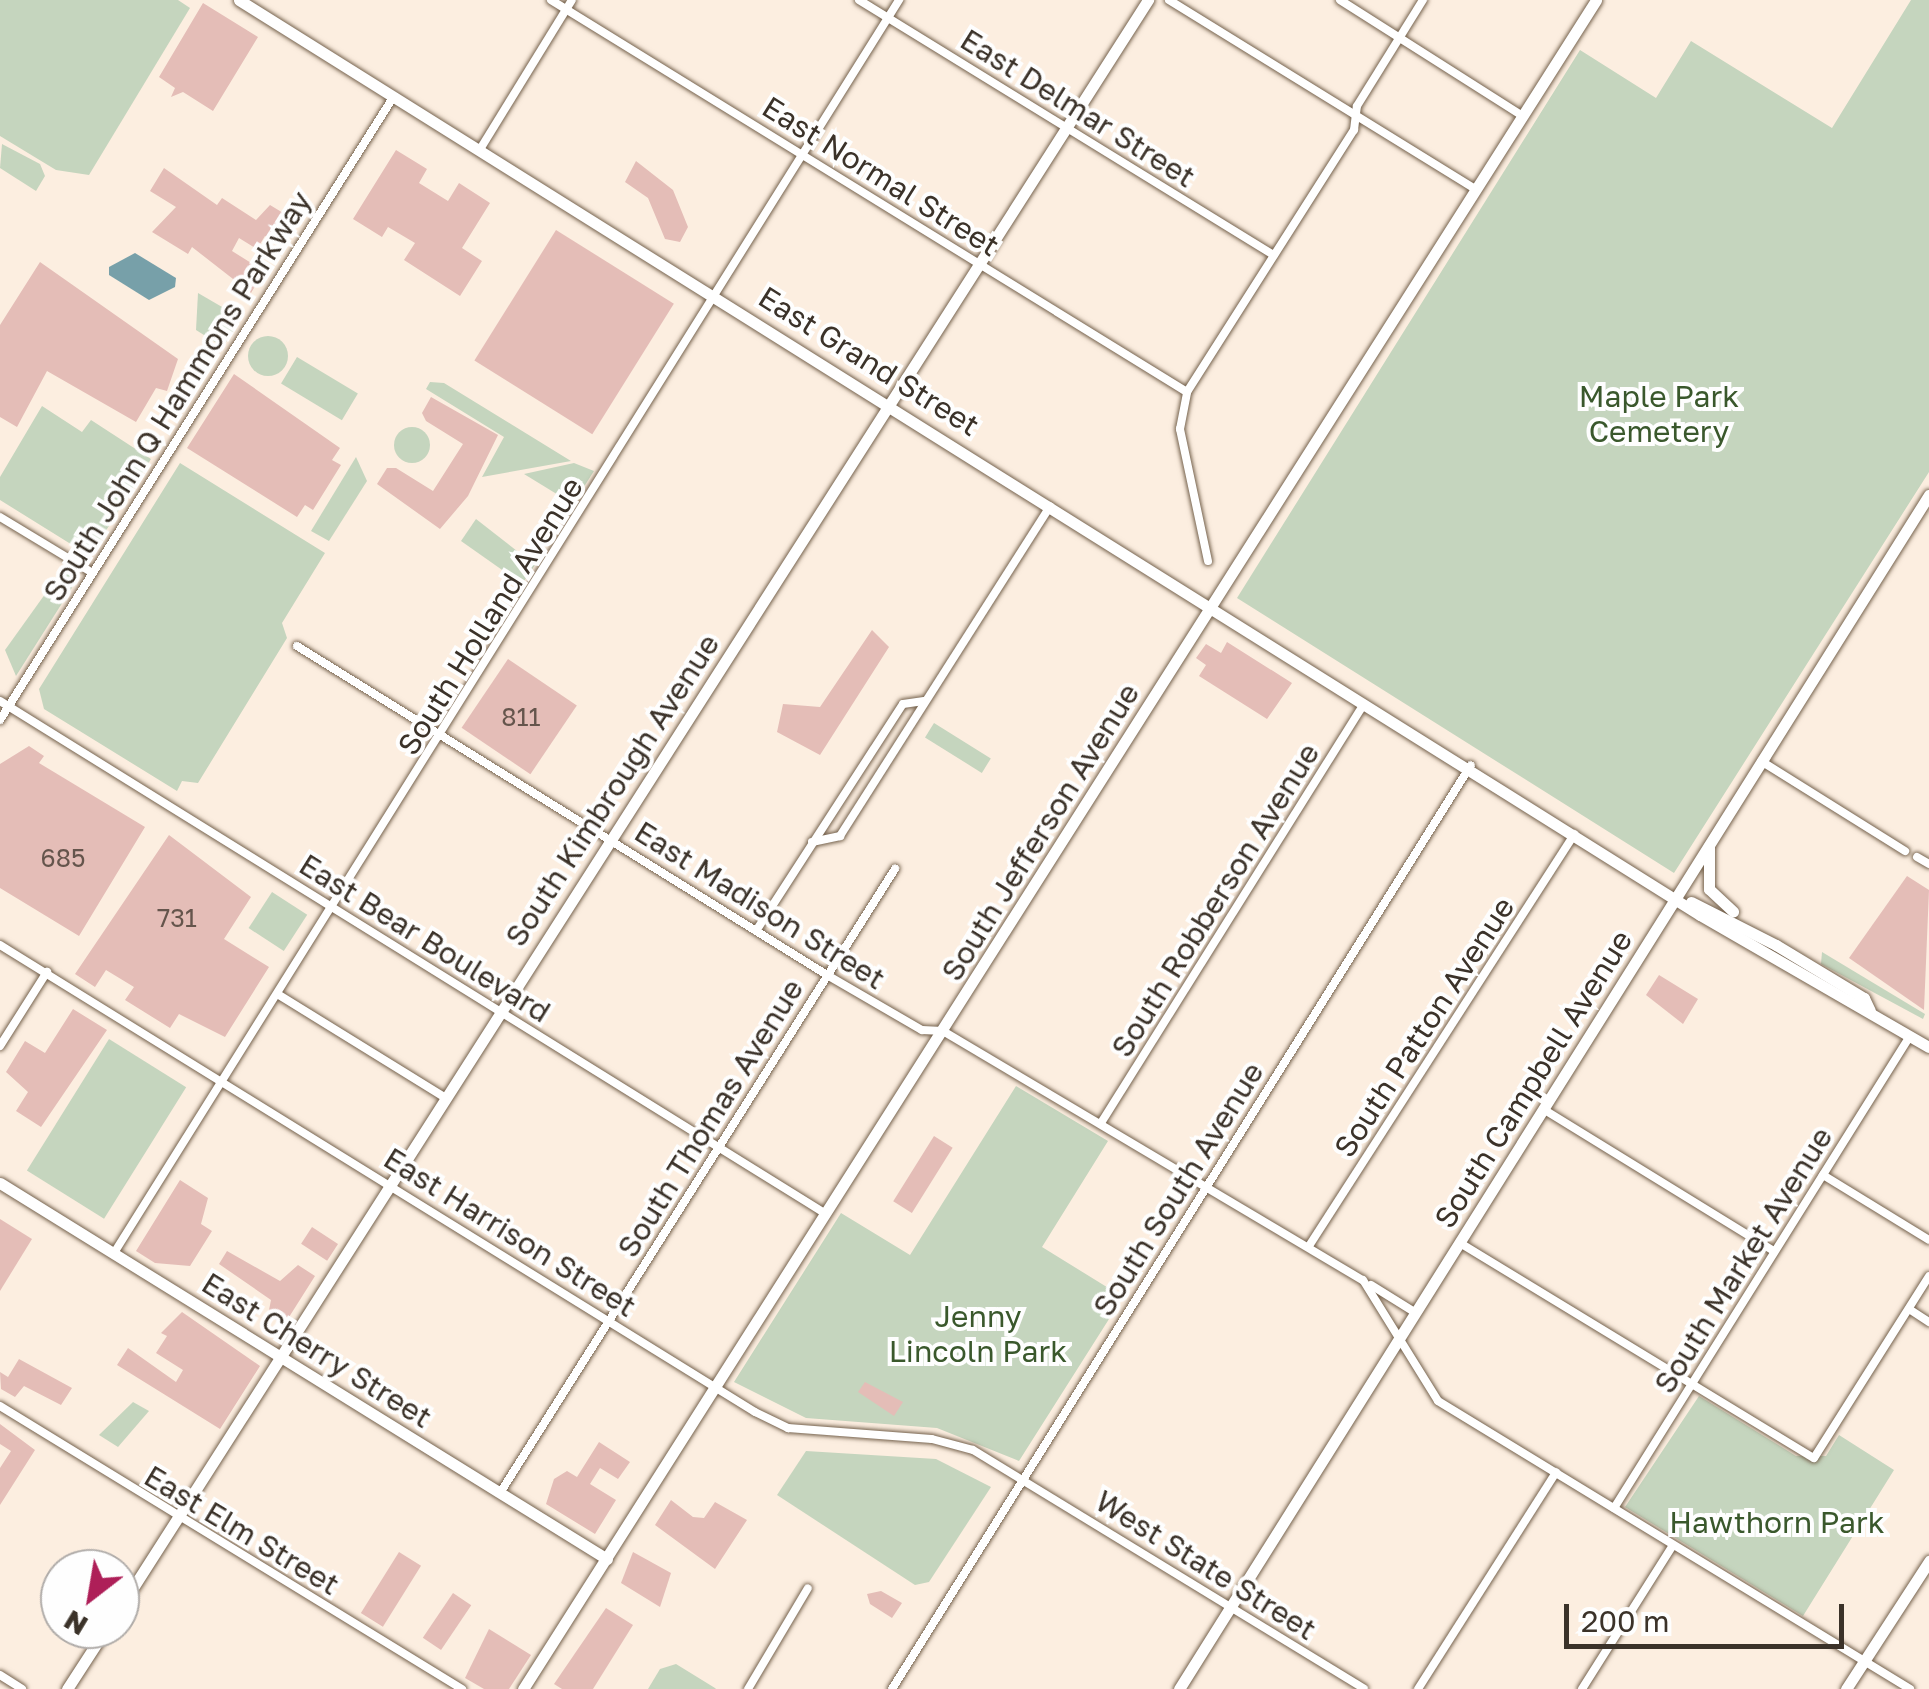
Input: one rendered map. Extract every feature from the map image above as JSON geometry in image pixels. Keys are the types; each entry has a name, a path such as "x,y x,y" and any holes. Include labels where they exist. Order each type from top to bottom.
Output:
{"main road":[{"name":"East Grand Street","path":"239,0 1691,902"},
{"name":"South Kimbrough Avenue","path":"140,1578 1148,0"},
{"name":"South Jefferson Avenue","path":"523,1689 1596,0"},
{"name":"South Campbell Avenue","path":"1178,1689 1929,495"},
{"path":"1710,843 1709,890 1757,934"},
{"path":"1691,902 1757,934 1864,998 1870,1012"},
{"path":"1691,902 1929,1047"},
{"name":"East Cherry Street","path":"0,1183 606,1560"},
{"path":"1846,1689 1929,1561"},
{"path":"67,1689 93,1649"}],"street":[{"name":"East Normal Street","path":"551,0 1187,392"},
{"path":"478,151 572,0"},
{"name":"East Delmar Street","path":"859,0 1274,254"},
{"name":"South Holland Avenue","path":"114,1253 335,908 899,0"},
{"path":"1169,0 1477,190"},
{"path":"1340,0 1522,116"},
{"path":"1208,561 1180,428 1187,392 1274,254 1423,0"},
{"name":"South John Q Hammons Parkway","path":"0,720 394,96"},
{"path":"812,842 840,836 1052,503"},
{"path":"0,517 92,572"},
{"name":"East Madison Street","path":"298,646 827,975 922,1030 943,1031 1416,1313"},
{"name":"East Bear Boulevard","path":"0,700 826,1214"},
{"path":"756,931 904,704 924,700"},
{"name":"South Robberson Avenue","path":"1101,1124 1367,700"},
{"path":"1761,761 1905,851"},
{"name":"South South Avenue","path":"892,1689 1472,765"},
{"name":"South Patton Avenue","path":"1309,1246 1577,832"},
{"path":"1917,857 1929,864"},
{"name":"South Thomas Avenue","path":"500,1493 895,869"},
{"name":"East Harrison Street","path":"0,944 715,1387 788,1428 932,1439 1023,1479"},
{"path":"0,1046 47,972"},
{"path":"279,995 446,1098"},
{"name":"South Market Avenue","path":"1614,1508 1910,1036"},
{"path":"1543,1109 1774,1251"},
{"path":"1824,1174 1929,1240"},
{"path":"1460,1243 1814,1458 1929,1276"},
{"path":"1363,1280 1438,1401 1910,1689"},
{"path":"1908,1309 1929,1322"},
{"name":"East Elm Street","path":"0,1406 462,1689"},
{"path":"1418,1689 1556,1472"},
{"name":"West State Street","path":"1023,1479 1364,1689"},
{"path":"1582,1689 1674,1545"},
{"path":"748,1689 808,1588"},
{"path":"0,1675 22,1689"}],"green space":[{"path":"0,0 178,0 190,8 89,175 56,170 0,136"},
{"name":"Maple Park Cemetery","path":"1911,0 1929,0 1929,472 1674,873 1237,598 1580,50 1656,98 1691,41 1832,128"},
{"path":"2,144 40,164 45,176 36,191 0,168"},
{"path":"198,293 241,318 223,347 196,330"},
{"path":"268,336 282,342 288,356 282,370 268,376 254,370 248,356 254,342"},
{"path":"297,357 358,394 342,420 281,384"},
{"path":"430,382 444,383 571,461 482,477 504,437 426,389"},
{"path":"42,406 82,432 91,420 151,459 90,556 0,500 0,477"},
{"path":"412,427 425,432 430,445 425,458 412,463 399,458 394,445 399,432"},
{"path":"356,457 367,481 329,541 311,531"},
{"path":"180,463 325,553 282,623 287,638 198,783 182,781 177,791 44,709 39,689"},
{"path":"574,463 594,471 573,504 524,474"},
{"path":"476,519 535,565 522,584 461,541"},
{"path":"63,569 78,578 16,676 5,650"},
{"path":"934,723 991,759 982,773 925,737"},
{"path":"272,892 307,915 284,951 249,928"},
{"path":"1822,952 1925,1014 1923,1019 1821,964"},
{"path":"109,1039 186,1087 104,1219 27,1170"},
{"name":"Jenny Lincoln Park","path":"1016,1086 1108,1141 1042,1247 1123,1297 1019,1461 937,1428 806,1418 734,1382 841,1213 910,1255"},
{"name":"Hawthorn Park","path":"1699,1396 1796,1456 1826,1456 1839,1435 1894,1470 1803,1616 1625,1507"},
{"path":"133,1402 149,1411 118,1447 99,1435"},
{"path":"806,1451 936,1459 991,1487 929,1582 915,1585 777,1495"},
{"path":"676,1664 716,1689 648,1689 660,1669"}],"water":[{"path":"135,253 176,278 175,287 149,300 109,275 109,267"}],"building":[{"path":"203,3 258,37 213,111 183,92 171,97 175,88 159,77"},
{"path":"396,150 427,169 419,183 448,201 459,183 490,203 462,248 482,261 460,296 404,260 415,243 388,227 382,237 353,219"},
{"path":"636,161 673,190 688,227 680,242 665,239 648,198 625,182"},
{"path":"164,168 217,205 222,198 256,220 270,205 298,222 280,245 265,236 257,249 239,238 232,251 264,271 251,293 192,247 188,254 152,232 176,207 150,191"},
{"path":"556,230 674,304 592,434 474,361"},
{"path":"40,262 178,359 167,391 156,388 136,422 47,371 17,427 0,417 0,325"},
{"path":"234,374 340,448 332,460 341,465 313,510 305,505 297,517 187,448"},
{"path":"431,397 498,435 468,496 440,529 377,484 387,468 396,468 433,491 463,444 426,421 422,413"},
{"path":"872,630 889,647 820,755 777,732 783,704 820,707"},
{"path":"1227,642 1292,683 1267,719 1199,676 1206,665 1196,658 1206,644 1221,653"},
{"path":"508,659 577,705 530,774 462,728"},
{"path":"29,746 44,756 39,763 145,827 79,936 0,888 0,764"},
{"path":"169,835 251,897 224,939 269,967 225,1037 179,1014 170,1028 125,1000 134,987 106,970 95,987 75,974"},
{"path":"1907,876 1929,890 1924,1010 1849,958"},
{"path":"1659,975 1698,999 1683,1024 1646,995"},
{"path":"73,1009 107,1030 41,1127 16,1111 28,1092 6,1072 25,1041 45,1053"},
{"path":"934,1136 953,1148 912,1213 893,1201"},
{"path":"180,1180 208,1198 201,1224 212,1231 190,1266 155,1263 136,1251"},
{"path":"0,1219 32,1239 0,1291"},
{"path":"312,1227 338,1244 327,1261 301,1244"},
{"path":"227,1251 280,1281 298,1265 315,1276 284,1325 268,1315 271,1300 219,1264"},
{"path":"182,1312 260,1366 220,1429 117,1365 128,1348 176,1382 183,1370 156,1353 167,1336 161,1333"},
{"path":"19,1359 72,1388 61,1405 24,1386 15,1397 1,1389 0,1372 8,1377"},
{"path":"865,1382 903,1402 894,1416 858,1392"},
{"path":"0,1424 35,1450 0,1505 0,1468 11,1451 0,1444"},
{"path":"599,1442 630,1462 618,1479 600,1468 590,1484 616,1500 595,1534 546,1504 554,1479 567,1471 577,1477"},
{"path":"671,1500 693,1517 704,1518 715,1502 747,1520 715,1569 655,1525"},
{"path":"399,1552 421,1566 383,1627 361,1613"},
{"path":"633,1552 671,1573 660,1607 621,1583"},
{"path":"881,1591 902,1603 892,1618 870,1604 867,1594"},
{"path":"453,1593 471,1605 441,1650 423,1638"},
{"path":"606,1608 633,1625 593,1689 562,1689 554,1684"},
{"path":"489,1629 531,1655 509,1689 484,1689 465,1678"}]}
